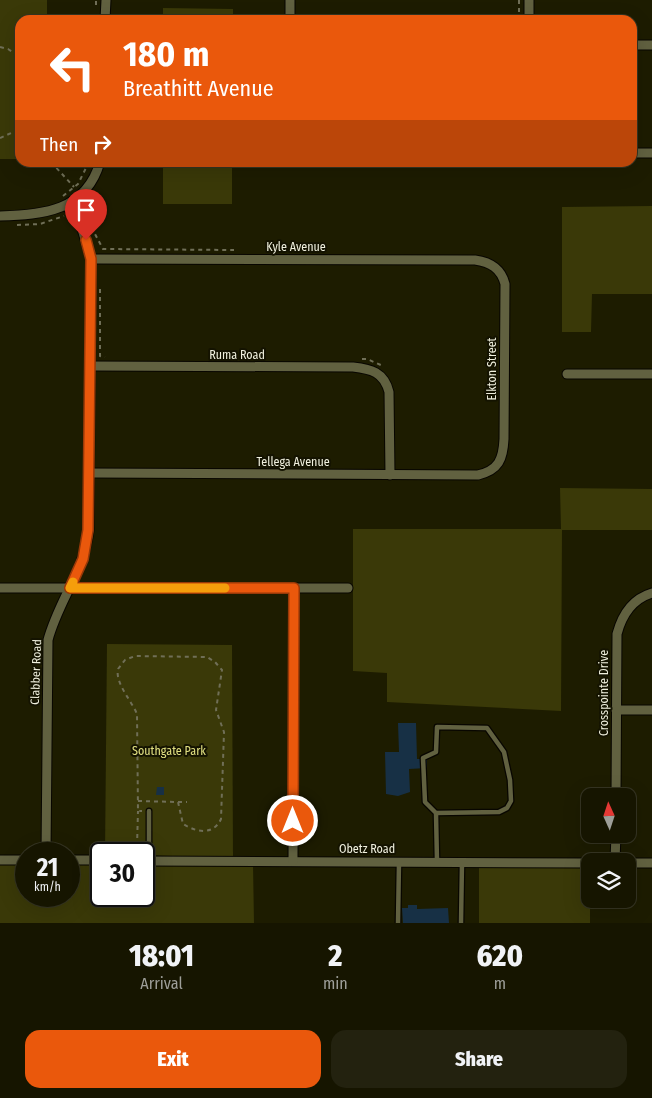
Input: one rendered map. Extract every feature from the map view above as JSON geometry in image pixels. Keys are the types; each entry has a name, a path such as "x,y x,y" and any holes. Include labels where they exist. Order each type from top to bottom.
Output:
{"street":[{"path":"106,0 106,15"},
{"path":"290,0 290,15"},
{"path":"529,0 529,15"},
{"path":"637,45 652,46"},
{"path":"637,153 652,153"},
{"path":"0,216 37,215 67,206 76,199 94,178 98,167"},
{"name":"Clabber Road","path":"46,842 48,640 52,623 83,559 87,544 91,259 82,229 67,206"},
{"name":"Kyle Avenue","path":"91,259 475,260 488,263 499,270"},
{"name":"Elkton Street","path":"496,468 503,454 504,439 505,289 499,270"},
{"name":"Ruma Road","path":"90,366 353,368 383,372"},
{"path":"383,372 390,398 390,475"},
{"path":"567,374 652,374"},
{"name":"Tellega Avenue","path":"89,473 478,475 496,468"},
{"path":"0,588 348,588"},
{"path":"293,862 294,588"},
{"name":"Crosspointe Drive","path":"616,788 617,634 624,613 640,598 652,593"},
{"path":"616,710 652,710"},
{"path":"0,860 15,860"},
{"name":"Obetz Road","path":"155,861 581,863"},
{"path":"636,863 652,863"}],"lane":[{"path":"436,812 499,812 507,808 511,801 510,780 504,752 486,728 437,727 436,752 423,758 425,802 436,812 437,862"},
{"path":"147,842 149,811"},
{"path":"398,862 398,923"},
{"path":"461,923 462,862"}],"path":[{"path":"519,0 519,15"},
{"path":"0,48 8,49 15,54"},
{"path":"0,138 15,132"},
{"path":"56,167 74,187"},
{"path":"58,199 74,187 87,167"},
{"path":"69,191 76,199 103,249 236,250"},
{"path":"100,288 100,356 106,357"},
{"path":"360,358 367,359 383,372"},
{"path":"137,842 137,714 131,700 119,683 118,669 125,660 135,656 207,658 215,662 222,670 216,710 224,732 222,819 219,824 210,830 197,831 183,824 178,802"},
{"path":"138,801 187,802"},
{"path":"138,812 149,811"}],"green space":[{"path":"0,0 47,0 47,15 15,15 15,159 0,159"},
{"path":"163,8 233,9 233,15 163,15"},
{"path":"163,167 232,167 232,204 163,204"},
{"path":"652,206 652,294 592,294 591,332 562,332 562,207"},
{"path":"560,488 652,489 652,530 562,530 561,711 387,702 387,673 353,671 353,529 561,529"},
{"name":"Southgate Park","path":"107,644 232,645 233,858 155,856 155,842 105,842"},
{"path":"0,864 15,864 15,907 80,907 80,864 90,865 90,907 155,907 155,864 253,864 254,923 0,923"},
{"path":"479,867 581,868 581,908 590,908 590,923 479,923"}],"building":[{"path":"398,723 416,723 417,759 427,759 427,768 409,769 410,792 398,796 386,794 385,752 399,752"},
{"path":"157,787 164,787 164,795 156,795"},
{"path":"408,905 417,905 417,909 448,908 449,923 403,923 402,908 408,908"}],"slow traffic":[{"path":"73,582 70,588 225,588"}],"route":[{"path":"86,240 91,259 88,530 83,559 70,588 294,588 293,821"}]}
